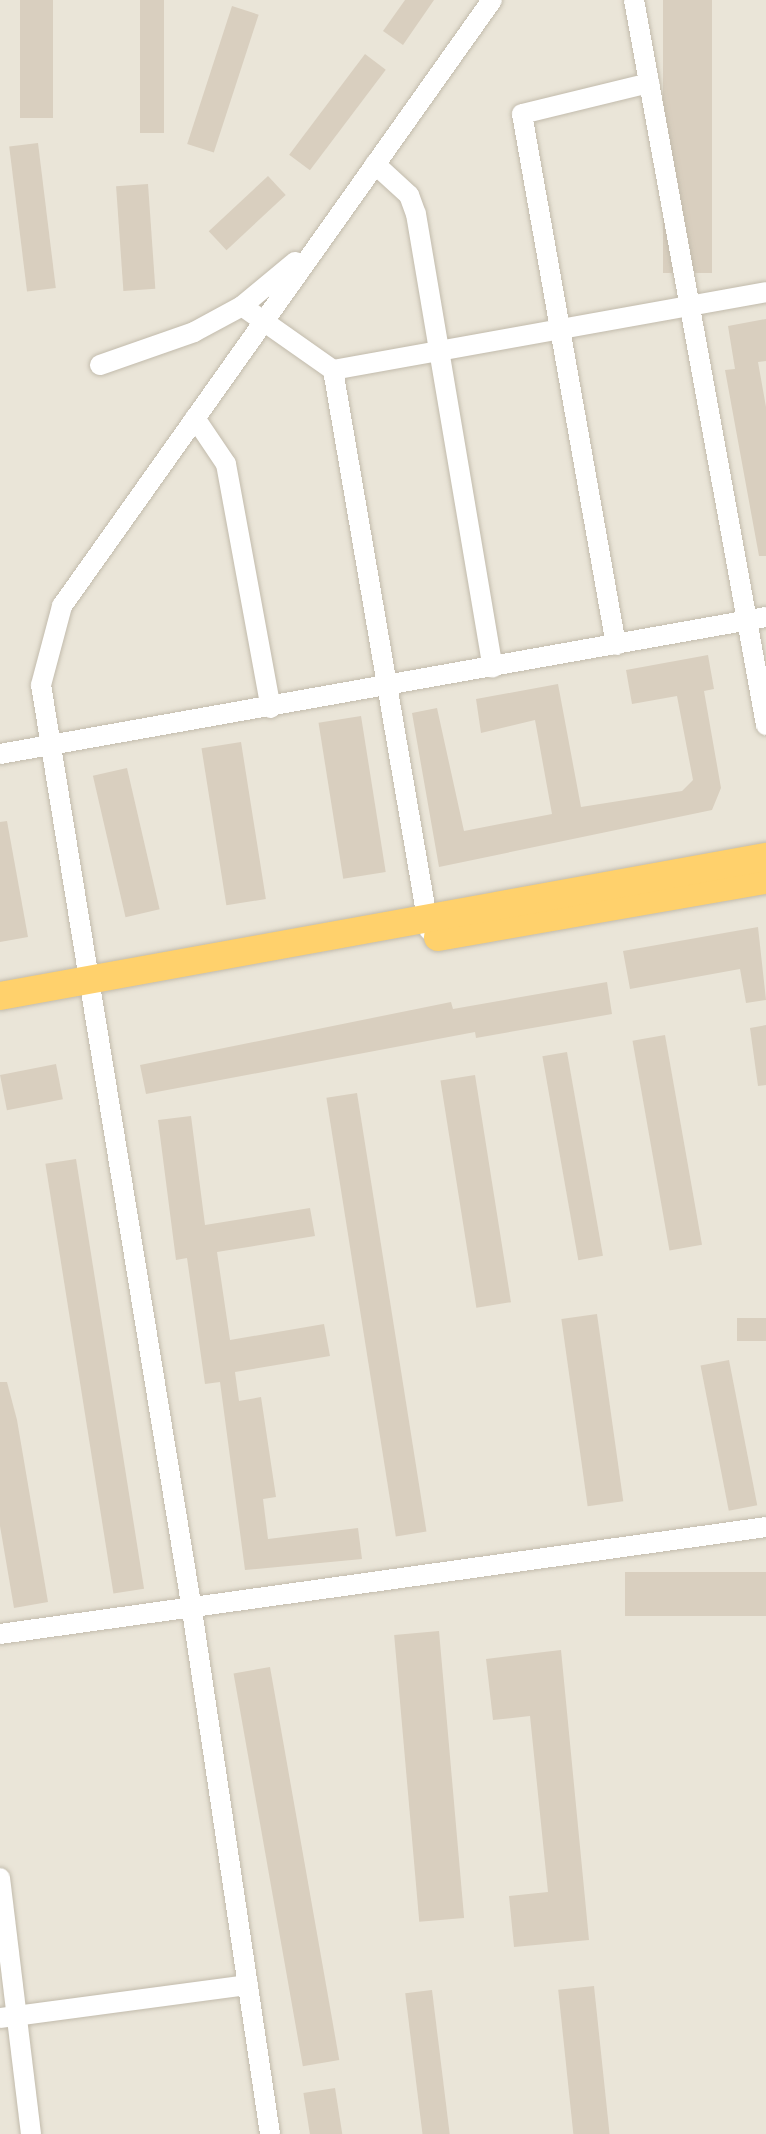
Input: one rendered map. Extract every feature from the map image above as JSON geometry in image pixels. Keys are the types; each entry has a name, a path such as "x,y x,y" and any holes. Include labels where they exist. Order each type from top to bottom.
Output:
{"highway":[{"path":"0,1015 91,990 429,929 766,857"},
{"path":"429,929 766,880"},
{"path":"0,996 91,990"}],"street":[{"path":"270,2134 192,1610 41,685 62,606 492,0"},
{"path":"634,0 687,304 756,619 766,725"},
{"path":"616,645 522,114 649,83"},
{"path":"375,164 409,195 416,214 442,350 493,668"},
{"path":"100,365 159,348 242,306 323,237"},
{"path":"242,306 333,370 766,292"},
{"path":"333,370 429,929"},
{"path":"195,418 226,464 271,708"},
{"path":"0,754 756,619"},
{"path":"0,1634 192,1610 766,1527"},
{"path":"0,1878 8,2017 31,2134"},
{"path":"8,2017 248,1985"}],"shaded area":[{"path":"0,0 766,0 766,2134 0,2134"}],"building":[{"path":"20,0 53,0 53,118 20,118"},
{"path":"140,0 164,0 164,133 140,133"},
{"path":"405,0 434,0 403,45 383,31"},
{"path":"663,0 712,0 712,273 663,273"},
{"path":"232,6 259,15 214,153 187,144"},
{"path":"365,54 386,70 310,170 289,155"},
{"path":"38,143 56,288 27,291 9,147"},
{"path":"268,176 286,195 226,250 209,231"},
{"path":"148,184 155,289 123,291 116,186"},
{"path":"766,319 766,361 758,362 766,407 766,556 759,556 725,370 735,369 728,326"},
{"path":"708,655 714,689 704,691 721,788 712,810 439,867 412,713 437,708 464,831 552,814 535,720 481,733 476,699 558,684 581,807 682,791 693,780 677,696 632,704 626,670"},
{"path":"361,716 386,872 343,879 319,723"},
{"path":"241,742 266,899 226,905 201,748"},
{"path":"127,768 160,909 126,917 93,776"},
{"path":"7,821 28,937 0,942 0,822"},
{"path":"758,927 766,1000 746,1003 740,969 630,989 623,951"},
{"path":"607,982 612,1014 476,1038 475,1032 146,1094 140,1065 451,1002 453,1009"},
{"path":"766,1025 766,1085 758,1086 750,1028"},
{"path":"665,1035 702,1245 669,1250 633,1041"},
{"path":"567,1052 603,1256 578,1260 542,1056"},
{"path":"56,1064 63,1099 7,1110 0,1075"},
{"path":"475,1075 511,1302 476,1308 440,1080"},
{"path":"357,1093 426,1532 396,1536 326,1098"},
{"path":"191,1116 205,1225 310,1208 315,1236 217,1252 230,1340 324,1324 330,1356 235,1372 239,1401 261,1397 276,1497 263,1499 268,1539 358,1528 362,1559 245,1570 220,1382 205,1384 187,1258 176,1260 158,1120"},
{"path":"76,1159 144,1589 113,1593 45,1164"},
{"path":"597,1314 623,1501 588,1506 561,1319"},
{"path":"737,1318 766,1318 766,1341 737,1341"},
{"path":"729,1360 757,1505 729,1511 701,1366"},
{"path":"0,1382 7,1382 17,1420 48,1602 14,1608 0,1526"},
{"path":"625,1572 766,1572 766,1616 625,1616"},
{"path":"439,1631 464,1918 419,1922 394,1635"},
{"path":"561,1650 589,1940 514,1947 509,1896 548,1892 530,1716 493,1720 486,1659"},
{"path":"270,1667 339,2060 303,2066 234,1673"},
{"path":"594,1986 610,2134 573,2134 558,1990"},
{"path":"432,1990 450,2134 422,2134 405,1993"},
{"path":"335,2088 342,2134 310,2134 303,2093"}]}
